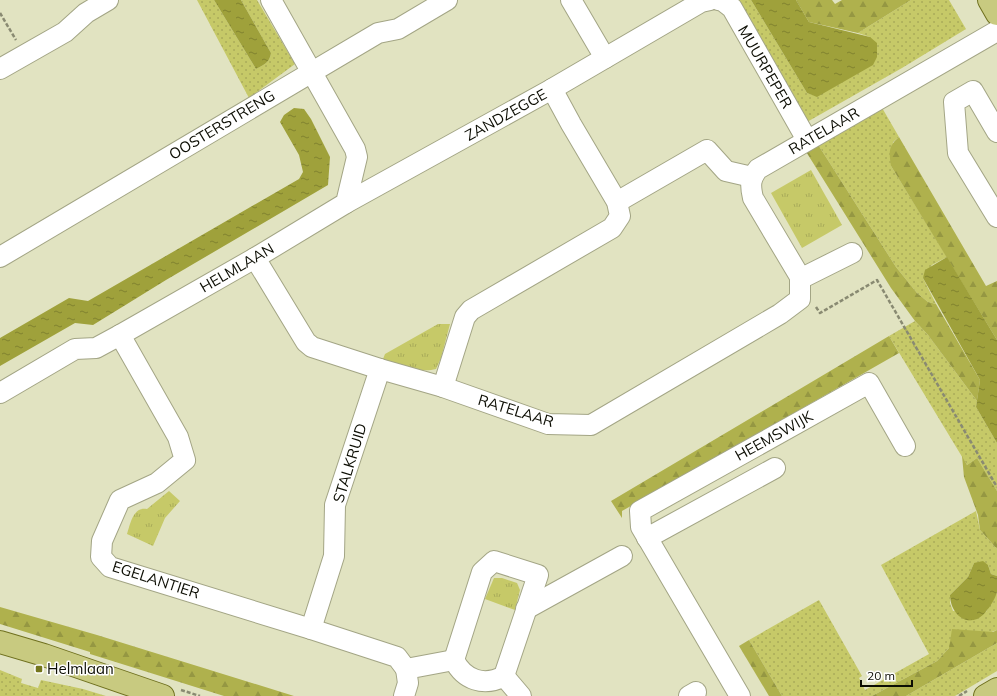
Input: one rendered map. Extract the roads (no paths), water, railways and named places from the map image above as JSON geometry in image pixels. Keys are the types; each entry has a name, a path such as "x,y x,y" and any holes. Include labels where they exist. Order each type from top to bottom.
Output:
{"main road":[{"path":"989,0 997,14"},
{"path":"0,642 44,655 163,696"},
{"path":"0,653 50,666 95,681 126,684"},
{"path":"984,696 997,689"}],"street":[{"path":"0,69 65,32 86,13 108,0"},
{"path":"271,0 355,148 357,157 346,203"},
{"name":"OOSTERSTRENG","path":"0,257 378,33 398,29 447,0"},
{"path":"570,0 605,58"},
{"path":"552,90 701,2 710,0"},
{"name":"MUURPEPER","path":"718,0 723,1 732,8 807,140"},
{"name":"RATELAAR","path":"752,177 758,169 997,31"},
{"name":"ZANDZEGGE","path":"346,203 552,90 617,202"},
{"path":"997,132 973,91 954,102 958,153 997,217"},
{"path":"443,387 464,317 471,310 612,228 620,216 617,202 707,150 726,171 752,177 751,188 753,198 800,276 806,276 852,253"},
{"name":"HELMLAAN","path":"0,393 75,349 96,348 120,335 255,258 346,203"},
{"name":"RATELAAR","path":"255,258 306,342 312,347 443,387 548,424 591,425 780,314 800,299 800,276"},
{"name":"EGELANTIER","path":"120,335 178,436 185,460 157,483 120,500 102,541 101,558 110,567 397,657 406,669"},
{"name":"STALKRUID","path":"311,629 334,556 335,505 380,369"},
{"name":"HEEMSWIJK","path":"740,696 641,527 640,511 869,382 905,446"},
{"name":"HEEMSWIJK","path":"647,538 775,468"},
{"path":"526,609 622,556"},
{"path":"494,561 538,575 526,609 504,676 495,681 479,682 459,669 454,660 482,572 494,561"},
{"path":"404,696 408,683 406,669 454,660"},
{"path":"504,676 521,696"}],"water":[{"path":"214,0 241,0 271,53 266,63 256,69"},
{"path":"751,0 796,0 809,22 870,37 877,43 877,57 873,65 817,97 807,93"},
{"path":"294,108 304,109 311,119 330,157 328,185 166,280 93,325 75,323 0,366 0,338 69,298 88,301 299,179 303,172 299,155 280,122 284,115"},
{"path":"947,257 997,340 997,443 976,407 980,380 923,278 925,270"},
{"path":"983,561 988,565 991,574 997,576 997,592 992,603 983,615 977,619 966,620 961,618 954,610 950,595 968,577 974,563"}],"place":[{"name":"Helmlaan","path":"39,669"}]}
